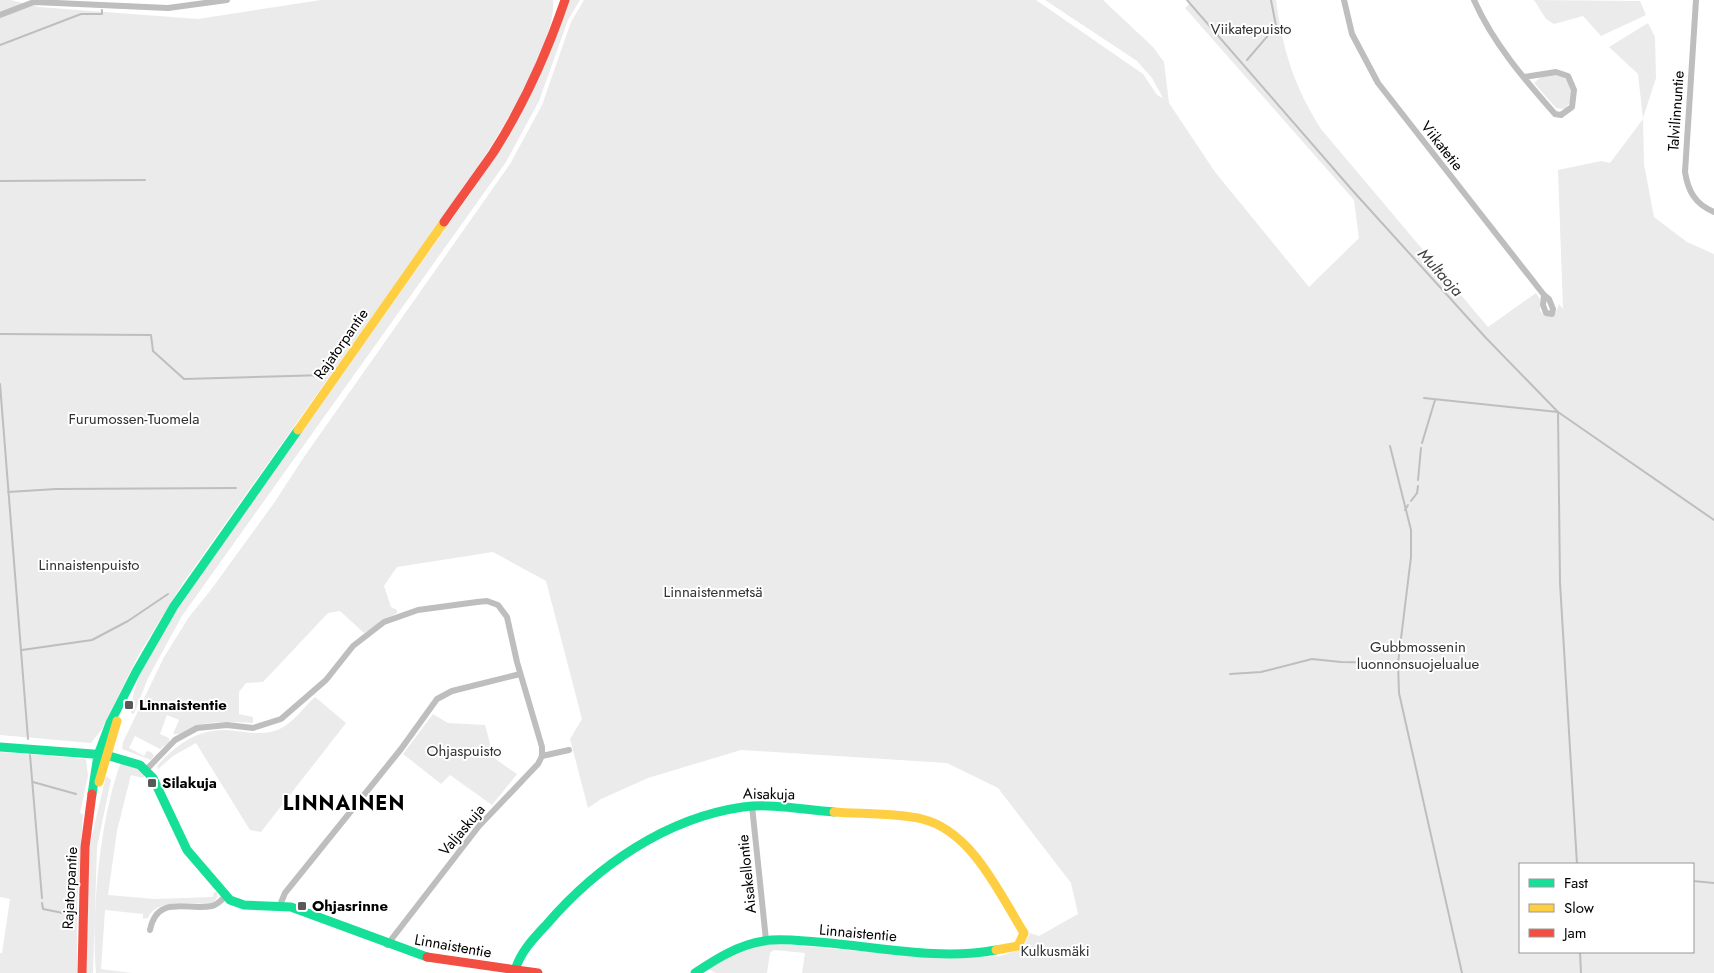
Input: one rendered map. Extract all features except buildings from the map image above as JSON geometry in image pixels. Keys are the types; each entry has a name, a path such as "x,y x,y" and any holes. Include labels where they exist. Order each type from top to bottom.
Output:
{"street":[{"path":"0,15 31,1 168,8 227,0"},
{"name":"Rajatorpantie","path":"82,970 85,847 102,755 125,695 147,651 174,606 493,152 518,111 543,61 565,0"},
{"name":"Viikatetie","path":"1344,0 1352,34 1378,83 1544,295"},
{"path":"1474,0 1491,34 1524,77 1555,114 1561,115 1572,107 1574,90 1568,76 1556,72 1524,77"},
{"name":"Talvilinnuntie","path":"1696,0 1685,172 1692,196 1714,212"},
{"path":"0,747 102,755 131,760 147,769 175,740 197,728 227,725 253,728 281,719 326,680 365,634 384,622 403,614 487,601 498,605 507,617 520,674 542,747 542,756 569,750"},
{"path":"280,905 285,893 401,749 438,699 452,691 520,674"},
{"name":"Valjaskuja","path":"387,945 479,826 538,764 542,756"},
{"name":"Linnaistentie","path":"147,769 187,850 225,896 244,905 280,905 299,910 387,945 423,956 538,973"},
{"name":"Aisakuja","path":"515,970 523,950 555,913 606,865 634,847 669,830 732,808 752,806 922,819 943,828 960,840 986,875 1024,933 1022,939"},
{"name":"Aisakellontie","path":"752,806 766,940"},
{"path":"150,930 154,916 162,910 180,906 212,906 225,896"},
{"name":"Linnaistentie","path":"695,973 731,950 766,940 932,952 1006,949 1018,946 1022,939"}],"green space":[{"name":"Furumossen-Tuomela","path":"0,0 11,0 39,7 198,19 321,0 553,0 552,18 537,62 513,109 488,151 183,583 138,656 102,729 91,743 0,735"},
{"path":"568,0 580,0 568,20 539,101 506,162 182,616 148,678 134,714 131,713 133,696 144,665 189,592 486,171 511,129 532,88 551,46"},
{"path":"584,0 1036,0 1143,74 1157,95 1163,98 1152,78 1137,61 1045,0 1103,0 1153,47 1164,62 1169,103 1215,172 1309,287 1359,238 1354,200 1185,8 1190,3 1187,0 1276,0 1282,36 1291,67 1304,98 1321,129 1488,327 1536,293 1540,299 1540,311 1544,315 1555,314 1559,304 1563,309 1558,170 1601,161 1610,163 1643,119 1638,74 1609,47 1648,23 1655,37 1656,78 1643,118 1644,164 1654,217 1687,242 1714,254 1714,973 802,973 805,953 774,950 770,953 767,973 716,973 706,968 725,956 766,943 938,958 1000,956 1022,949 1030,933 1039,936 1078,914 1071,883 998,788 947,763 741,750 648,778 601,799 588,808 570,739 582,719 546,581 493,552 397,567 384,586 391,607 397,610 397,613 364,633 340,611 328,613 263,682 246,683 239,692 239,714 253,717 253,723 226,722 206,724 180,734 173,734 179,720 167,715 160,734 169,738 169,742 160,749 135,736 129,748 144,756 147,751 151,752 154,756 151,760 122,749 123,742 164,657 189,617 274,503 304,457 510,164 542,105 571,22"},
{"path":"1534,0 1640,1 1646,15 1601,36 1583,16 1554,24 1546,19"},
{"path":"1542,76 1563,76 1571,88 1570,102 1564,109 1556,108 1534,83"},
{"path":"315,697 346,723 261,832 250,830 196,743 173,756 158,769 157,766 165,757 183,743 202,734 224,730 267,733 279,729 297,716"},
{"name":"Ohjaspuisto","path":"433,714 448,723 485,725 494,758 517,774 492,805 450,775 441,784 403,754"},
{"path":"0,752 86,759 88,776 80,813 83,814 77,906 77,973 0,973 0,953 2,953 10,899 0,897"},
{"path":"121,762 129,763 146,774 143,778 131,775 117,831 108,895 155,899 213,897 214,892 217,892 217,897 213,904 167,904 152,911 148,918 143,919 143,914 105,910 101,969 132,973 96,973 95,923 99,866 108,810"},
{"path":"106,776 111,780 97,847 93,973 85,973 89,848"}],"waterway":[{"name":"Multaoja","path":"1187,0 1353,191 1486,338 1558,412 1714,520"},
{"path":"1247,60 1276,26 1271,0"},
{"path":"0,45 81,14 102,14 102,10"},
{"path":"0,181 145,180"},
{"path":"0,334 151,335 153,351 184,379 326,375"},
{"path":"0,384 28,739"},
{"path":"1424,398 1558,412 1560,583 1577,863"},
{"path":"1422,443 1435,400"},
{"path":"1390,446 1411,530 1411,557 1398,663 1399,693 1462,973"},
{"path":"1418,480 1421,448"},
{"path":"1411,501 1417,493 1418,486"},
{"path":"8,492 56,489 236,488"},
{"path":"1405,510 1408,505"},
{"path":"22,650 92,640 128,621 168,594"},
{"path":"1230,674 1261,672 1312,659 1341,662 1398,663"},
{"path":"30,755 42,898"},
{"path":"33,782 76,794"},
{"path":"1694,881 1714,883"},
{"path":"42,903 43,909 73,915"},
{"path":"1580,953 1581,973"}],"traffic: fast":[{"path":"92,794 98,755 110,723 136,672 174,606 298,430"},
{"path":"0,747 106,755 140,765 153,778 187,850 230,900 244,905 291,907 427,957"},
{"path":"515,970 524,951 533,940 588,883 611,864 660,834 687,822 743,807 777,806 834,812"},
{"path":"695,973 736,949 770,940 817,942 906,952 951,954 996,950"}],"traffic: slow":[{"path":"298,430 444,222"},
{"path":"99,782 117,721"},
{"path":"834,812 913,817 940,826 956,836 982,865 1024,933 1018,946 996,950"}],"traffic: jam":[{"path":"444,222 493,153 514,117 542,59 565,0"},
{"path":"82,973 85,847 92,794"},
{"path":"427,957 538,973"}],"place":[{"name":"Linnaistentie","path":"129,705"},
{"name":"Silakuja","path":"152,783"},
{"name":"Ohjasrinne","path":"302,906"}],"district":[{"name":"LINNAINEN","path":"344,803"}],"park label":[{"name":"Viikatepuisto","path":"1251,29"},
{"name":"Linnaistenpuisto","path":"89,565"},
{"name":"Linnaistenmetsä","path":"713,592"},
{"name":"Gubbmossenin luonnonsuojelualue","path":"1418,656"},
{"name":"Kulkusmäki","path":"1055,951"}]}
